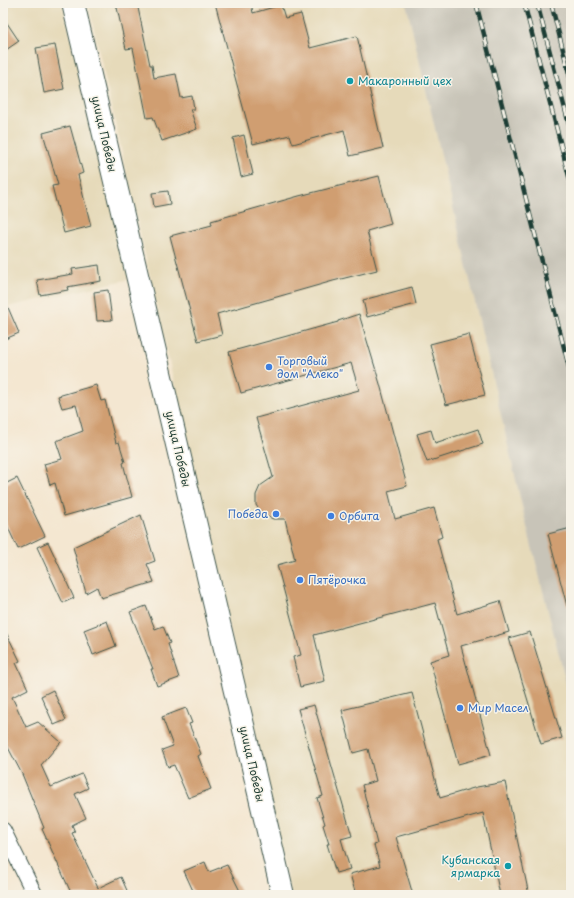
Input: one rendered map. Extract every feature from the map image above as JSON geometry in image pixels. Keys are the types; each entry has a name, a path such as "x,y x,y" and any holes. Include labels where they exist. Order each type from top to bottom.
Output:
{"street":[{"name":"улица Победы","path":"73,3 283,895"},
{"path":"3,830 35,895"}],"shaded area":[{"path":"3,3 62,3 130,279 3,308"},
{"path":"88,3 406,3 524,515 571,703 571,895 291,895"},
{"path":"406,3 571,3 571,703 524,515"}],"building":[{"path":"116,3 137,3 154,78 176,74 181,98 192,96 194,109 190,109 197,129 162,141 153,117 147,118 133,48 126,49"},
{"path":"215,3 251,3 253,13 281,5 285,18 301,14 310,48 357,36 383,148 350,156 344,130 293,144 290,135 253,144"},
{"path":"3,17 19,41 3,52"},
{"path":"55,45 64,89 44,93 36,48"},
{"path":"70,126 83,173 78,175 91,226 64,233 52,186 58,185 43,133"},
{"path":"244,135 253,174 241,177 233,138"},
{"path":"379,176 391,224 367,231 377,270 217,314 222,335 198,341 170,236 212,225 211,221 299,196"},
{"path":"168,191 170,204 154,207 152,193"},
{"path":"99,265 101,281 67,287 68,290 40,295 37,280 73,274 72,269"},
{"path":"412,287 416,304 367,317 363,300"},
{"path":"108,290 112,320 97,321 94,292"},
{"path":"3,296 19,333 3,340"},
{"name":"Орбита","path":"359,314 380,384 407,486 388,491 395,519 434,508 442,537 437,539 457,614 500,601 509,632 461,646 491,755 458,764 430,661 449,655 435,603 314,635 325,681 300,687 293,657 301,655 277,565 295,560 285,519 273,519 262,514 256,505 256,495 260,486 273,477 256,418 359,390 351,363 241,393 229,352 338,322"},
{"path":"469,334 485,395 446,405 430,344"},
{"path":"96,385 101,401 105,400 116,443 119,442 125,462 123,463 132,497 64,516 55,483 50,485 44,464 62,459 56,441 83,431 76,405 62,408 58,396"},
{"path":"478,429 483,444 427,462 417,434 431,430 435,443"},
{"path":"17,478 45,536 18,549 3,517 3,485"},
{"path":"141,515 155,561 147,564 154,582 101,598 97,587 86,593 73,547"},
{"path":"571,528 571,606 567,606 548,534"},
{"path":"48,542 74,598 63,603 37,547"},
{"path":"146,606 155,629 163,626 170,643 168,644 179,678 157,686 151,669 153,669 130,612"},
{"path":"107,621 116,646 93,655 84,630"},
{"path":"3,626 20,661 16,663 28,689 12,697 26,727 38,722 61,742 41,765 51,787 82,774 88,788 75,794 86,818 72,825 75,832 72,833 98,888 121,877 129,895 72,895 42,829 44,828 22,774 3,738"},
{"path":"530,632 562,738 541,744 509,638"},
{"path":"53,690 66,720 54,725 41,696"},
{"path":"412,693 440,798 477,787 505,782 529,895 500,895 483,813 396,837 413,895 356,895 350,874 380,866 374,845 377,844 362,785 376,781 368,749 353,753 342,710"},
{"path":"314,705 352,836 341,839 350,869 336,873 327,844 329,844 323,825 325,824 317,798 323,796 298,709"},
{"path":"186,708 192,723 189,724 201,754 198,756 211,789 188,798 174,765 168,767 162,750 173,746 162,717"},
{"path":"205,862 209,872 227,865 242,895 195,895 184,871"}],"railway":[{"path":"476,3 571,375"},
{"path":"524,3 571,184"},
{"path":"537,3 571,132"},
{"path":"551,3 571,81"}],"place":[{"name":"Макаронный цех","path":"350,81"},
{"name":"Торговый дом \"Алеко\"","path":"269,367"},
{"name":"Победа","path":"276,514"},
{"name":"Орбита","path":"331,516"},
{"name":"Пятёрочка","path":"300,580"},
{"name":"Мир Масел","path":"460,708"},
{"name":"Кубанская ярмарка","path":"508,866"}]}
